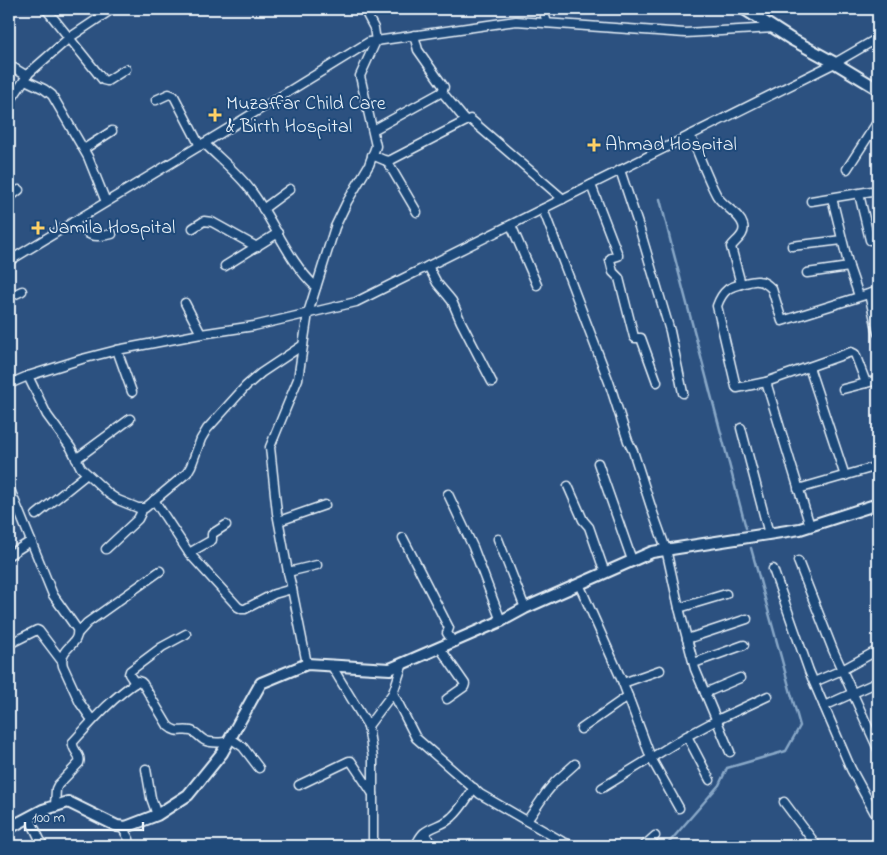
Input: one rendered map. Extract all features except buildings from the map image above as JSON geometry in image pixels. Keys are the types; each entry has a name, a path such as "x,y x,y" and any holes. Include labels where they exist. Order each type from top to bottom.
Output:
{"street":[{"path":"46,9 105,81 126,69"},
{"path":"307,664 279,521 270,447 298,379 308,313 335,227 369,165 376,146 360,76 376,41 374,28 364,9"},
{"path":"543,9 547,23"},
{"path":"744,9 878,89"},
{"path":"9,103 29,73 69,38 111,10"},
{"path":"9,261 369,42 516,21 686,33 775,28"},
{"path":"373,130 442,92 444,87 418,50 414,36"},
{"path":"9,384 82,359 118,350 254,326 356,302 835,63 878,38"},
{"path":"9,65 52,95 84,149 106,202"},
{"path":"442,92 466,120"},
{"path":"156,100 169,94 174,96 202,144 253,192 301,272 316,287"},
{"path":"387,161 470,119 563,199"},
{"path":"847,169 878,121"},
{"path":"84,149 112,131"},
{"path":"690,135 718,196 743,225 743,233 730,247 741,284"},
{"path":"372,155 387,161 417,212"},
{"path":"620,170 670,330 682,393"},
{"path":"591,184 618,255 610,260 613,272 619,278 634,336 635,338 641,338 657,382"},
{"path":"263,209 290,189"},
{"path":"9,198 19,190"},
{"path":"811,201 878,190"},
{"path":"858,194 870,240"},
{"path":"832,198 849,267 859,296"},
{"path":"543,208 634,452 666,550 694,663 730,752"},
{"path":"193,228 204,221 212,222 257,247"},
{"path":"73,222 93,237 112,234"},
{"path":"511,225 537,285"},
{"path":"226,266 278,234"},
{"path":"792,246 842,240"},
{"path":"428,266 437,283 452,301 492,382"},
{"path":"807,273 849,267"},
{"path":"866,383 854,352 851,352 766,382 740,388 736,387 717,306 726,290 756,280 761,281 772,289 782,322 878,291"},
{"path":"9,297 22,291"},
{"path":"869,294 878,333"},
{"path":"185,303 201,334"},
{"path":"28,376 47,415 71,448 81,468 118,500 142,509 187,473 207,429 246,386 261,373 304,345"},
{"path":"118,350 132,392"},
{"path":"809,367 845,476"},
{"path":"843,389 878,380"},
{"path":"766,382 810,526"},
{"path":"76,460 130,419"},
{"path":"741,428 769,534"},
{"path":"598,463 632,560"},
{"path":"798,489 878,466"},
{"path":"36,515 87,474"},
{"path":"568,486 583,520 589,527 605,573"},
{"path":"9,487 53,596 78,633"},
{"path":"448,494 473,547 501,621"},
{"path":"154,500 190,553 238,607 245,609 274,594 292,589"},
{"path":"279,521 325,505"},
{"path":"9,828 43,810 68,802 117,826 126,827 157,815 188,795 222,753 261,683 307,664 390,669 652,552 800,529 876,505 878,523"},
{"path":"106,549 140,517 142,509"},
{"path":"190,553 212,540 211,535 226,524"},
{"path":"403,538 449,628 447,633 453,642"},
{"path":"498,539 525,608"},
{"path":"9,555 31,541"},
{"path":"798,562 833,650 878,749"},
{"path":"288,572 318,565"},
{"path":"773,569 824,706 851,769 876,815"},
{"path":"61,660 64,652 88,623 160,571"},
{"path":"579,584 623,683 651,758 679,808"},
{"path":"679,608 726,594"},
{"path":"687,639 747,618"},
{"path":"9,644 37,630 39,631 61,660 80,703 92,720"},
{"path":"135,683 130,671 171,642 186,634"},
{"path":"694,663 744,645"},
{"path":"440,648 465,684 464,687 446,699"},
{"path":"814,682 842,670 878,650"},
{"path":"368,726 393,693 403,663"},
{"path":"331,666 368,726 373,758 374,846"},
{"path":"623,683 660,670"},
{"path":"705,693 740,678"},
{"path":"55,806 58,785 80,760 80,757 73,748 73,742 92,720 138,681 143,684 171,729 193,732 210,742 229,740 243,747 259,768"},
{"path":"824,706 878,682"},
{"path":"393,693 416,738 480,794 562,842 574,846"},
{"path":"581,729 628,696"},
{"path":"602,788 687,736 768,696"},
{"path":"687,736 710,780"},
{"path":"299,785 351,761 373,795"},
{"path":"527,821 555,782 575,764"},
{"path":"146,769 151,798 157,815"},
{"path":"415,846 424,833 451,818 474,788"},
{"path":"784,802 817,846"},
{"path":"30,817 44,846"},
{"path":"122,826 129,839 130,846"},
{"path":"424,833 433,846"},
{"path":"644,846 654,836"}],"waterway":[{"path":"660,199 746,528"},
{"path":"666,846 719,785 727,768 786,751 800,726 751,548"}],"place":[{"name":"Muzaffar Child Care & Birth Hospital","path":"215,115"},
{"name":"Ahmad Hospital","path":"594,145"},
{"name":"Jamila Hospital","path":"38,228"}]}
